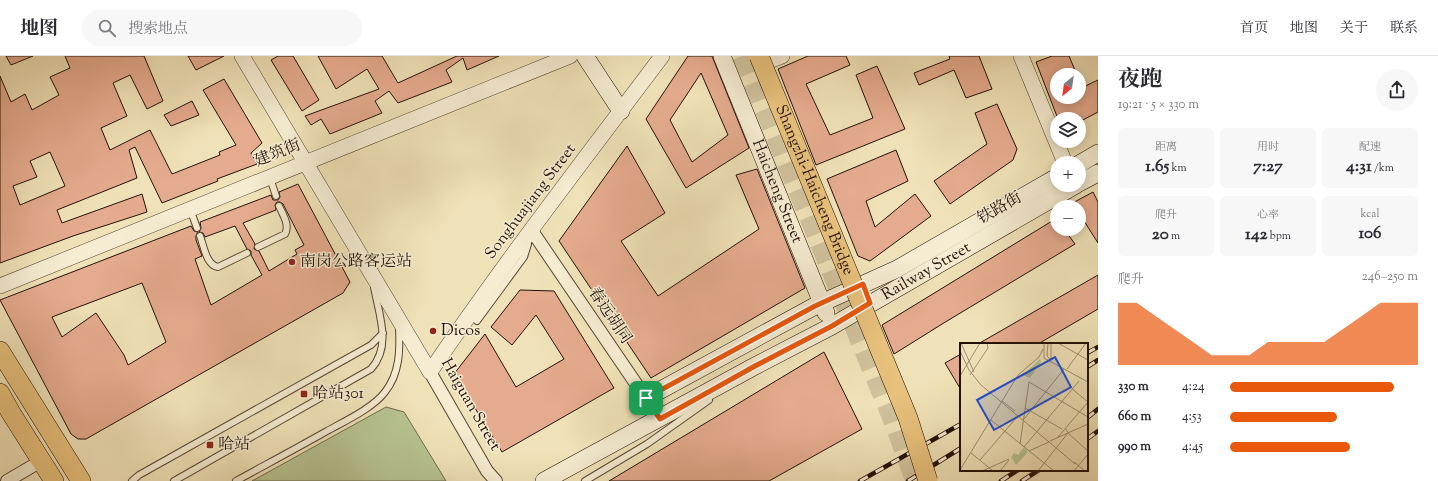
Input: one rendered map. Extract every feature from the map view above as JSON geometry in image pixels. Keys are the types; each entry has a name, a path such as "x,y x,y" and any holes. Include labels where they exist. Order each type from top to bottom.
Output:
{"main road":[{"path":"585,56 621,111"},
{"name":"Haicheng Street","path":"722,56 832,326"},
{"path":"769,57 870,303"},
{"name":"Shangzhi-Haicheng Bridge","path":"769,57 908,418 928,481"},
{"path":"1086,160 1098,153"},
{"name":"Railway Street","path":"1086,179 1098,172"},
{"name":"铁路街","path":"646,398 822,303 897,269 1050,180"},
{"name":"Railway Street","path":"544,481 755,366 832,326 1064,192"},
{"path":"0,351 81,481"},
{"path":"0,393 40,469 54,481"}],"street":[{"name":"Haiguan Street","path":"242,56 430,372 487,471 496,481"},
{"name":"建筑街","path":"0,286 570,56"},
{"name":"Songhuajiang Street","path":"430,372 453,338 662,56"},
{"path":"1021,56 1061,156"},
{"name":"春远胡同","path":"532,231 660,419"},
{"path":"7,481 40,469"}],"lane":[{"path":"269,177 276,196"},
{"path":"258,247 285,234 287,231 288,227 280,206"},
{"path":"190,209 197,228"},
{"path":"478,321 524,257 532,231"},
{"path":"200,236 210,263 214,266 218,267 247,253"},
{"path":"174,481 371,369 376,364 381,355 383,333 371,274"},
{"path":"236,481 342,423 380,398 390,385 396,371 400,348 399,320"},
{"path":"132,481 139,475 371,345 383,333"},
{"path":"585,481 647,444 755,366"}],"green space":[{"path":"386,407 404,412 446,481 252,481"}],"building":[{"path":"6,56 33,56 11,65"},
{"path":"65,56 144,56 163,101 147,109 130,75 113,83 127,116 101,128 110,150 150,130 172,174 220,155 219,152 236,145 203,90 224,79 262,143 251,153 257,164 217,179 218,181 162,203 135,147 129,150 137,178 57,210 62,223 142,194 147,212 73,236 0,263 0,76 11,102 25,94 32,110 59,95 50,77 70,68","holes":["50,152 65,186 20,205 13,186 37,177 30,161"]},
{"path":"188,56 224,56 196,70"},
{"path":"278,56 293,56 319,100 302,111 271,60"},
{"path":"318,56 382,56 398,83 457,56 499,56 467,70 463,58 446,70 452,82 398,103 389,91 375,101 382,113 330,134 321,119 311,125 305,116 379,89 367,69 336,89"},
{"path":"688,56 712,56 749,148 686,188 646,119","holes":["701,73 728,135 692,162 670,120"]},
{"path":"808,56 846,56 850,65 806,84 830,135 873,118 856,75 877,66 905,129 816,165 778,69"},
{"path":"949,56 979,56 992,89 966,98 954,70 919,85 914,73 950,59"},
{"path":"1052,56 1069,56 1074,68 1050,68 1050,98 1036,62"},
{"path":"1098,80 1098,112 1086,118 1086,112 1055,112 1052,104 1086,104 1086,86"},
{"path":"192,101 199,115 171,126 164,115"},
{"path":"997,104 1017,149 1013,160 950,204 934,181 987,144 975,113"},
{"path":"627,146 665,213 621,241 658,296 759,229 736,175 757,169 805,288 651,378 559,241"},
{"path":"896,150 908,181 866,201 875,227 915,194 931,216 870,261 858,256 827,179"},
{"path":"298,184 350,282 343,293 86,439 78,439 71,434 0,300 191,226 194,231 198,232 196,240 202,256 195,259 211,305 262,275 251,255 251,251 247,249 235,226 205,237 203,233 199,232 201,228 200,222 271,195 273,200 278,200 280,197 279,192","holes":["277,202 283,204 304,245 295,250 297,254 269,271 259,251 254,249 255,244 243,223 276,210 275,205","142,283 166,342 128,365 124,355 96,313 62,337 52,317"]},
{"path":"1093,192 1098,202 1098,243 1086,224 1086,200 1078,200"},
{"path":"1050,222 1050,236 1069,236 1075,244 894,354 882,325"},
{"path":"1098,275 1098,309 1040,343 980,343"},
{"path":"520,290 554,291 614,388 502,452 454,374 485,334 516,387 564,359 536,315 512,345 491,327"},
{"path":"824,352 862,429 769,481 609,481"},
{"path":"960,355 960,388 945,363"}],"tunnel":[{"path":"742,56 893,421 915,481"}],"railway":[{"path":"1088,352 1098,347"},
{"path":"1088,366 1098,360"},
{"path":"1088,417 1098,409"},
{"path":"860,481 960,425"},
{"path":"1088,438 1098,431"},
{"path":"908,481 960,449"},
{"path":"1001,481 1016,471"},
{"path":"1022,481 1037,471"}],"place":[{"name":"南岗公路客运站","path":"292,262"},
{"name":"Dicos","path":"433,331"},
{"name":"哈站301","path":"304,394"},
{"name":"哈站","path":"210,445"}],"route":[{"path":"863,284 870,303 832,326 755,366 660,419 646,398 815,306 863,284"}]}
